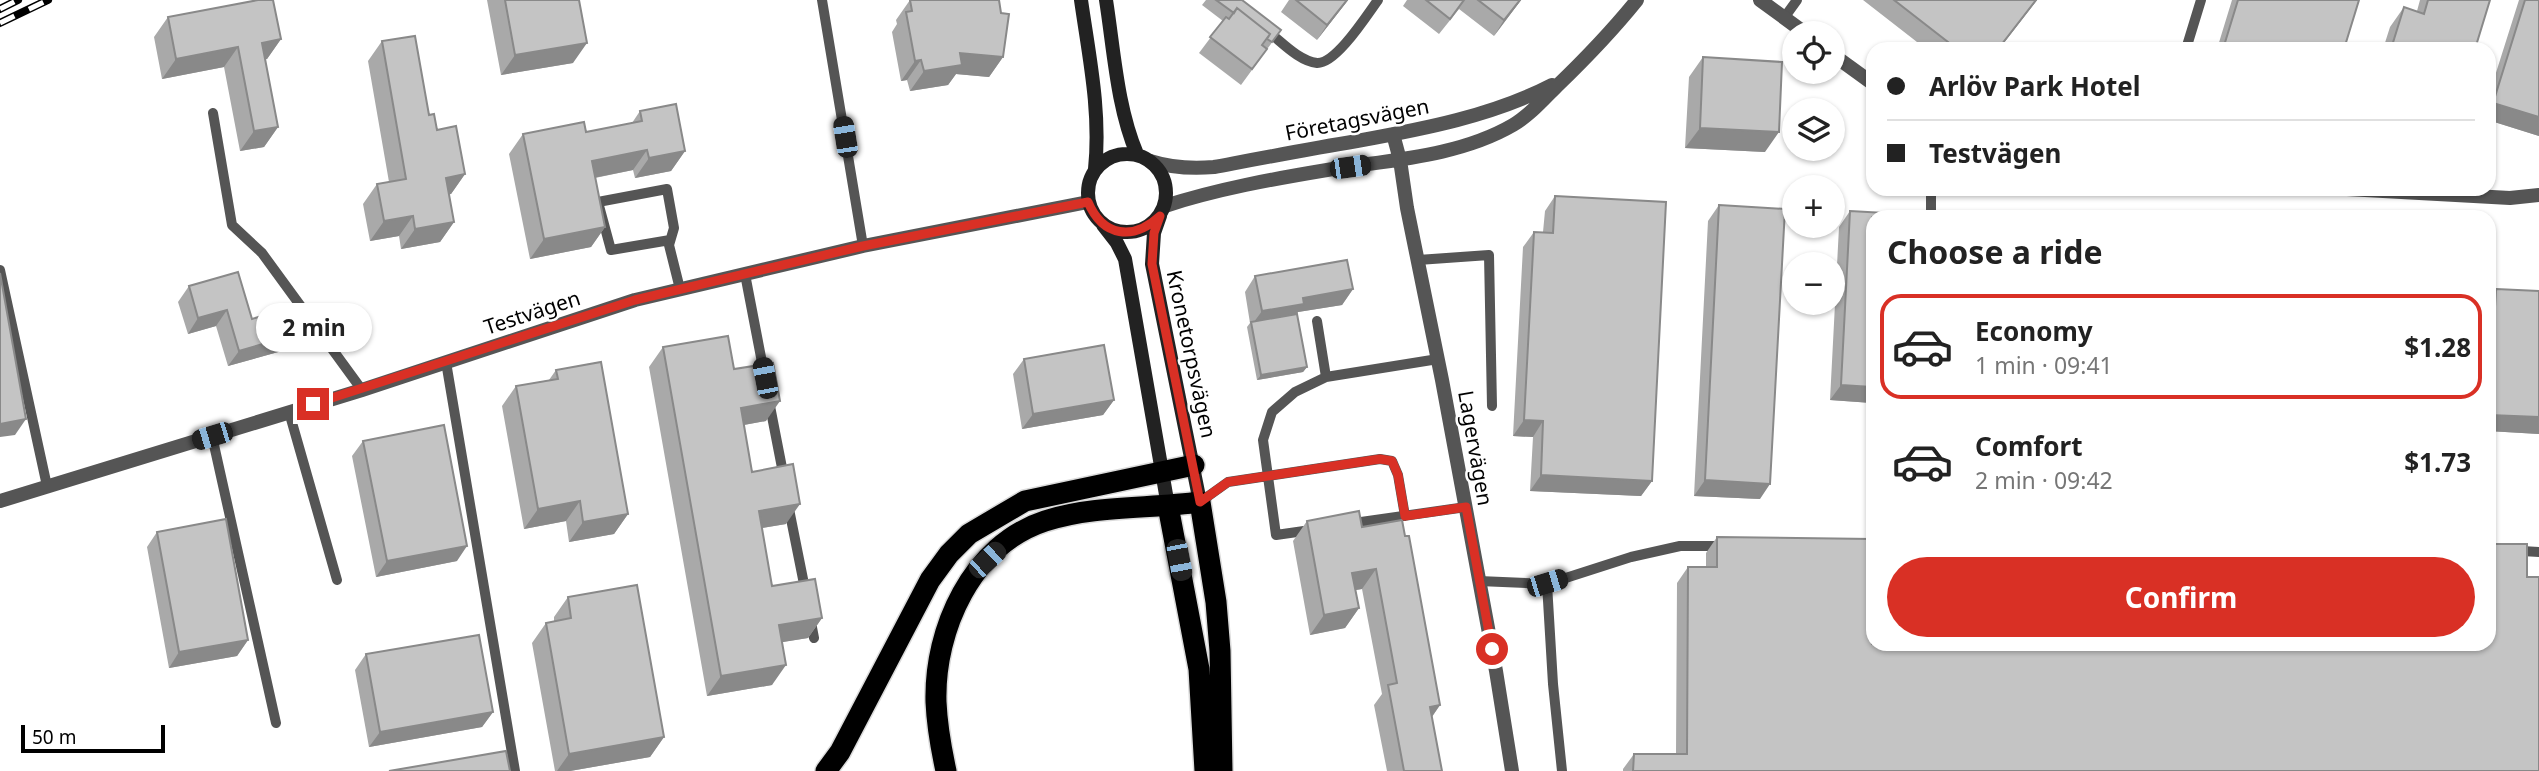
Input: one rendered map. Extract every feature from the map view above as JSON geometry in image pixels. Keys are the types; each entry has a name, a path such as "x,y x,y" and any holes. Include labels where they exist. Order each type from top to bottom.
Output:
{"highway":[{"path":"826,771 840,752 930,580 949,554 970,534 1025,500 1194,465"},
{"path":"946,771 936,700 942,648 954,607 964,589 987,560 1012,538 1043,522 1086,513 1200,502 1216,602 1220,651 1222,771"},
{"path":"1168,506 1199,669 1205,771"}],"main road":[{"path":"1081,0 1096,109 1098,144 1095,169 1087,191 1088,202 1094,215 1117,243 1125,258 1168,506"},
{"path":"1103,225 1118,232 1133,232 1148,227 1162,211 1167,189 1161,173 1143,157 1129,135 1106,0"},
{"path":"1095,169 1114,155 1143,157"},
{"name":"Kronetorpsvägen","path":"1162,211 1154,233 1152,264 1200,502"}],"street":[{"name":"Företagsvägen","path":"1162,211 1190,198 1325,171 1400,160 1468,144 1513,125 1533,110 1606,39 1637,0"},
{"path":"1760,0 1788,21"},
{"path":"1845,63 1866,79"},
{"name":"Företagsvägen","path":"1143,157 1170,167 1214,167 1393,134 1458,120 1527,98 1565,78"},
{"name":"Lagervägen","path":"1393,134 1466,507 1512,771"},
{"path":"2474,196 2510,198 2539,195"},
{"name":"Testvägen","path":"0,501 362,390 635,300 863,246 1088,202"}],"lane":[{"path":"822,0 863,246"},
{"path":"1258,23 1298,55 1317,63 1330,60 1378,0"},
{"path":"1784,18 1797,0"},
{"path":"2188,42 2201,0"},
{"path":"213,113 232,225 262,253 362,390"},
{"path":"670,240 611,250 598,202 667,189 674,228 669,244 680,289"},
{"path":"1931,196 1931,210"},
{"path":"1418,260 1489,255 1492,406"},
{"path":"0,271 47,486"},
{"path":"745,274 814,638"},
{"path":"1317,321 1326,377"},
{"path":"1328,527 1276,535 1263,440 1272,412 1295,392 1326,377 1438,359"},
{"path":"446,362 515,771"},
{"path":"289,412 337,580"},
{"path":"212,436 276,723"},
{"path":"1200,502 1228,482 1380,459 1392,461 1398,475 1405,516"},
{"path":"1341,525 1466,507"},
{"path":"1479,581 1547,583 1631,557 1680,546 1735,546"},
{"path":"2496,549 2539,552"},
{"path":"1547,583 1562,771"}],"building":[{"path":"258,0 273,0 281,39 262,43 278,127 254,131 238,47 176,59 168,17"},
{"path":"505,0 579,0 587,43 515,55"},
{"path":"910,0 999,0 1001,13 1009,14 1003,57 960,53 962,65 924,71 921,60 915,61 906,12 912,11"},
{"path":"1216,0 1242,0 1281,30 1272,42 1267,39 1270,34 1237,8 1234,13"},
{"path":"1296,0 1347,0 1327,25"},
{"path":"1426,0 1464,0 1450,19"},
{"path":"1478,0 1520,0 1504,20"},
{"path":"1894,0 2036,0 2003,42 1948,42"},
{"path":"2238,0 2359,0 2346,42 2225,42"},
{"path":"2428,0 2490,0 2477,42 2393,42 2404,7 2424,14"},
{"path":"2525,0 2539,0 2539,117 2496,104 2496,93"},
{"path":"1237,8 1270,34 1262,45 1267,49 1252,69 1210,37"},
{"path":"415,36 429,115 434,114 437,130 456,126 465,174 446,178 454,222 415,229 413,216 384,221 377,184 406,179 382,41"},
{"path":"1703,57 1782,62 1779,132 1700,128"},
{"path":"676,104 685,151 649,158 647,150 592,161 605,227 544,239 523,134 584,122 586,132 642,121 640,111"},
{"path":"1555,196 1666,202 1652,481 1541,475 1543,421 1524,420 1534,232 1553,233"},
{"path":"1719,205 1782,209 1783,238 1770,484 1705,480"},
{"path":"1850,211 1866,212 1866,387 1841,385"},
{"path":"1347,260 1353,289 1303,298 1304,304 1262,311 1255,276"},
{"path":"238,272 252,319 299,305 307,331 239,351 227,310 198,318 189,286"},
{"path":"0,273 26,419 0,424"},
{"path":"2496,289 2539,291 2539,417 2496,415"},
{"path":"1297,314 1307,367 1261,375 1251,322"},
{"path":"728,336 734,369 773,363 780,401 741,408 752,472 793,464 800,504 759,511 772,586 815,579 822,618 779,625 786,665 721,676 663,347"},
{"path":"1104,345 1114,400 1033,414 1024,359"},
{"path":"601,362 628,514 583,522 580,501 538,509 516,386 558,379 556,370"},
{"path":"444,425 467,546 387,561 363,441"},
{"path":"1359,511 1362,527 1402,520 1405,536 1409,536 1440,705 1430,707 1442,771 1404,771 1388,685 1397,683 1376,569 1352,573 1359,608 1324,615 1307,521"},
{"path":"226,519 248,640 179,652 157,532"},
{"path":"1717,537 1866,539 1866,651 2496,651 2496,544 2527,544 2527,577 2539,577 2539,771 1633,771 1634,754 1687,754 1688,567 1717,567"},
{"path":"637,585 664,737 569,754 546,623 571,618 568,597"},
{"path":"479,635 493,712 380,732 366,654"},
{"path":"506,751 510,771 389,771"}],"railway":[{"path":"0,9 18,0"},
{"path":"0,23 48,0"}],"route":[{"path":"313,404 635,300 863,246 1088,202 1103,225 1118,232 1133,232 1148,227 1160,216 1154,233 1152,264 1200,502 1228,482 1380,459 1392,461 1398,475 1405,516 1466,507 1492,649"}]}
